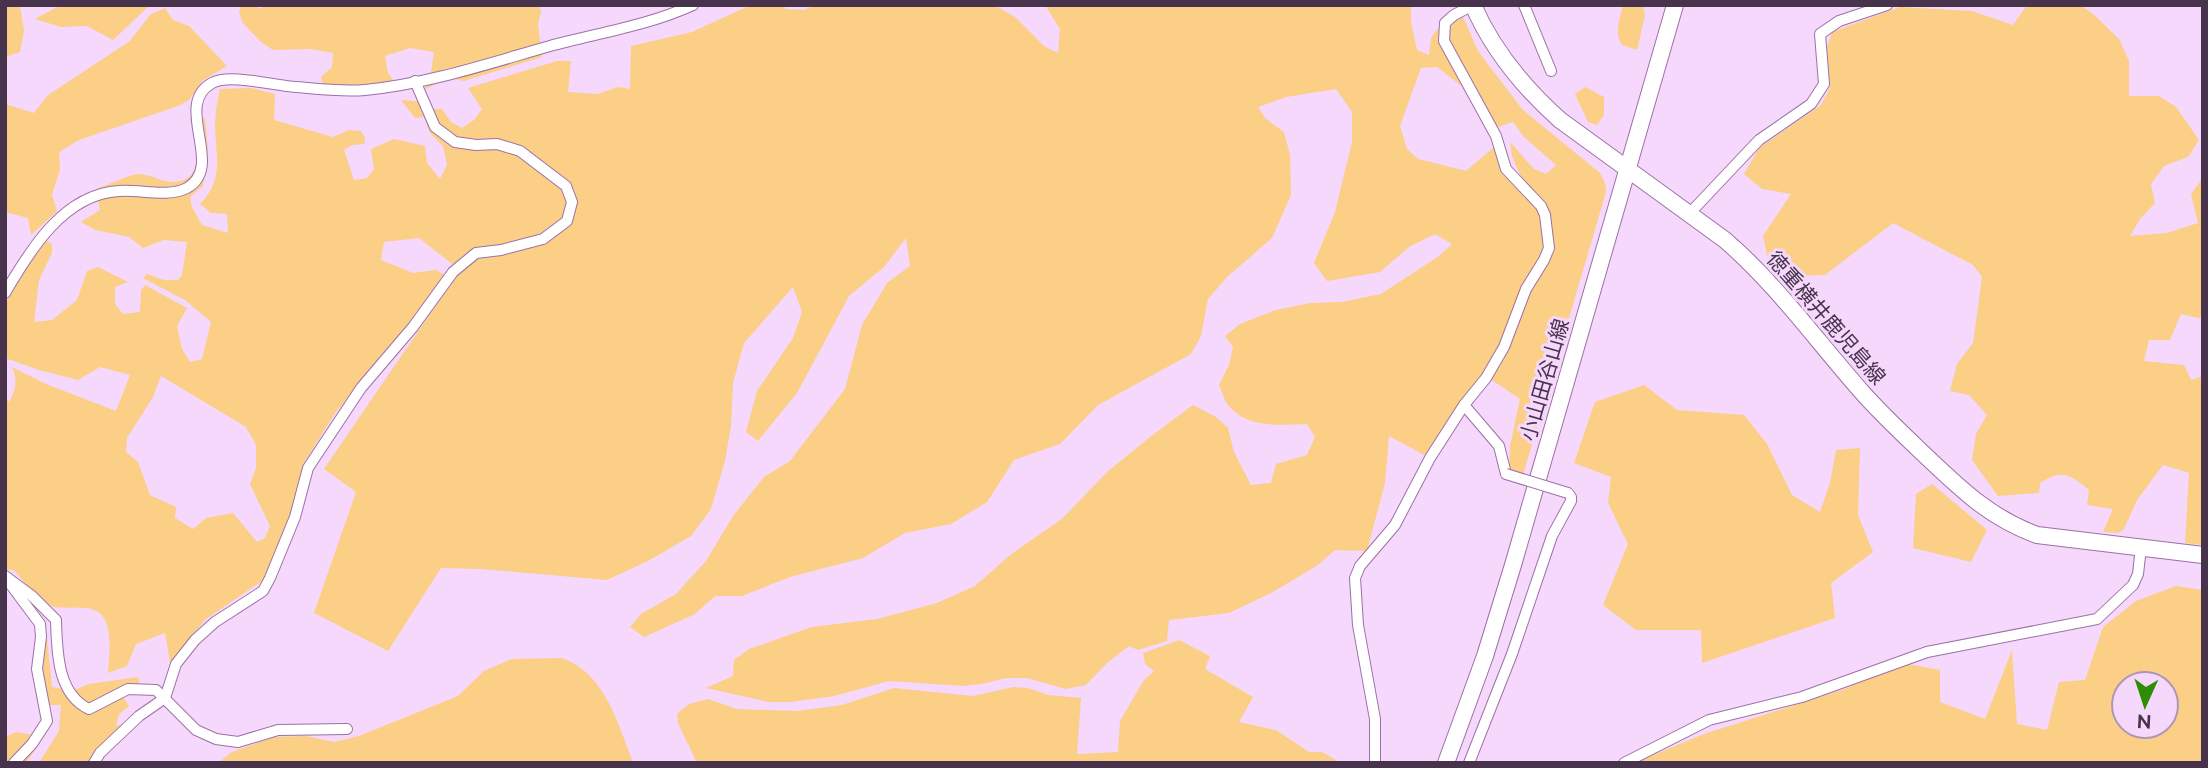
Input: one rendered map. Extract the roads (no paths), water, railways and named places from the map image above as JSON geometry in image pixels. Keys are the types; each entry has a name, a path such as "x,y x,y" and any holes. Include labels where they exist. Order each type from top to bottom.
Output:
{"main road":[{"name":"徳重横井鹿児島線","path":"1473,5 1502,58 1535,98 1560,120 1743,255 1862,393 1965,493 1992,514 2038,535 2203,555"},
{"name":"小山田谷山線","path":"1446,763 1489,643 1675,5"}],"street":[{"path":"5,293 26,258 53,226 77,204 96,195 118,191 175,192 197,180 202,167 197,102 215,81 363,90 464,71 554,45 636,26 693,5"},
{"path":"1375,763 1374,719 1358,625 1355,578 1360,566 1395,525 1417,480 1504,347 1526,289 1545,260 1549,240 1541,206 1506,169 1496,136 1444,41 1445,23 1473,5"},
{"path":"1524,5 1551,71"},
{"path":"1689,214 1759,140 1811,104 1824,84 1820,34 1839,21 1887,5"},
{"path":"94,763 100,753 129,726 165,698 176,664 195,640 215,622 263,591 271,578 295,517 308,468 319,449 361,388 413,327 453,272 476,253 501,250 543,239 567,221 572,202 566,186 520,151 497,144 455,142 435,127 415,81"},
{"path":"1464,405 1499,446 1506,474 1568,493 1571,497 1552,536 1512,654 1469,763"},
{"path":"1624,763 1710,720 1802,697 1927,652 2097,619 2133,585 2138,574 2141,547"},
{"path":"5,577 32,596 56,620 58,658 63,677 76,703 89,709 128,689 156,690 196,730 216,739 238,742 278,730 347,729"},
{"path":"5,577 40,624 37,669 47,720 32,744 14,763"}]}
